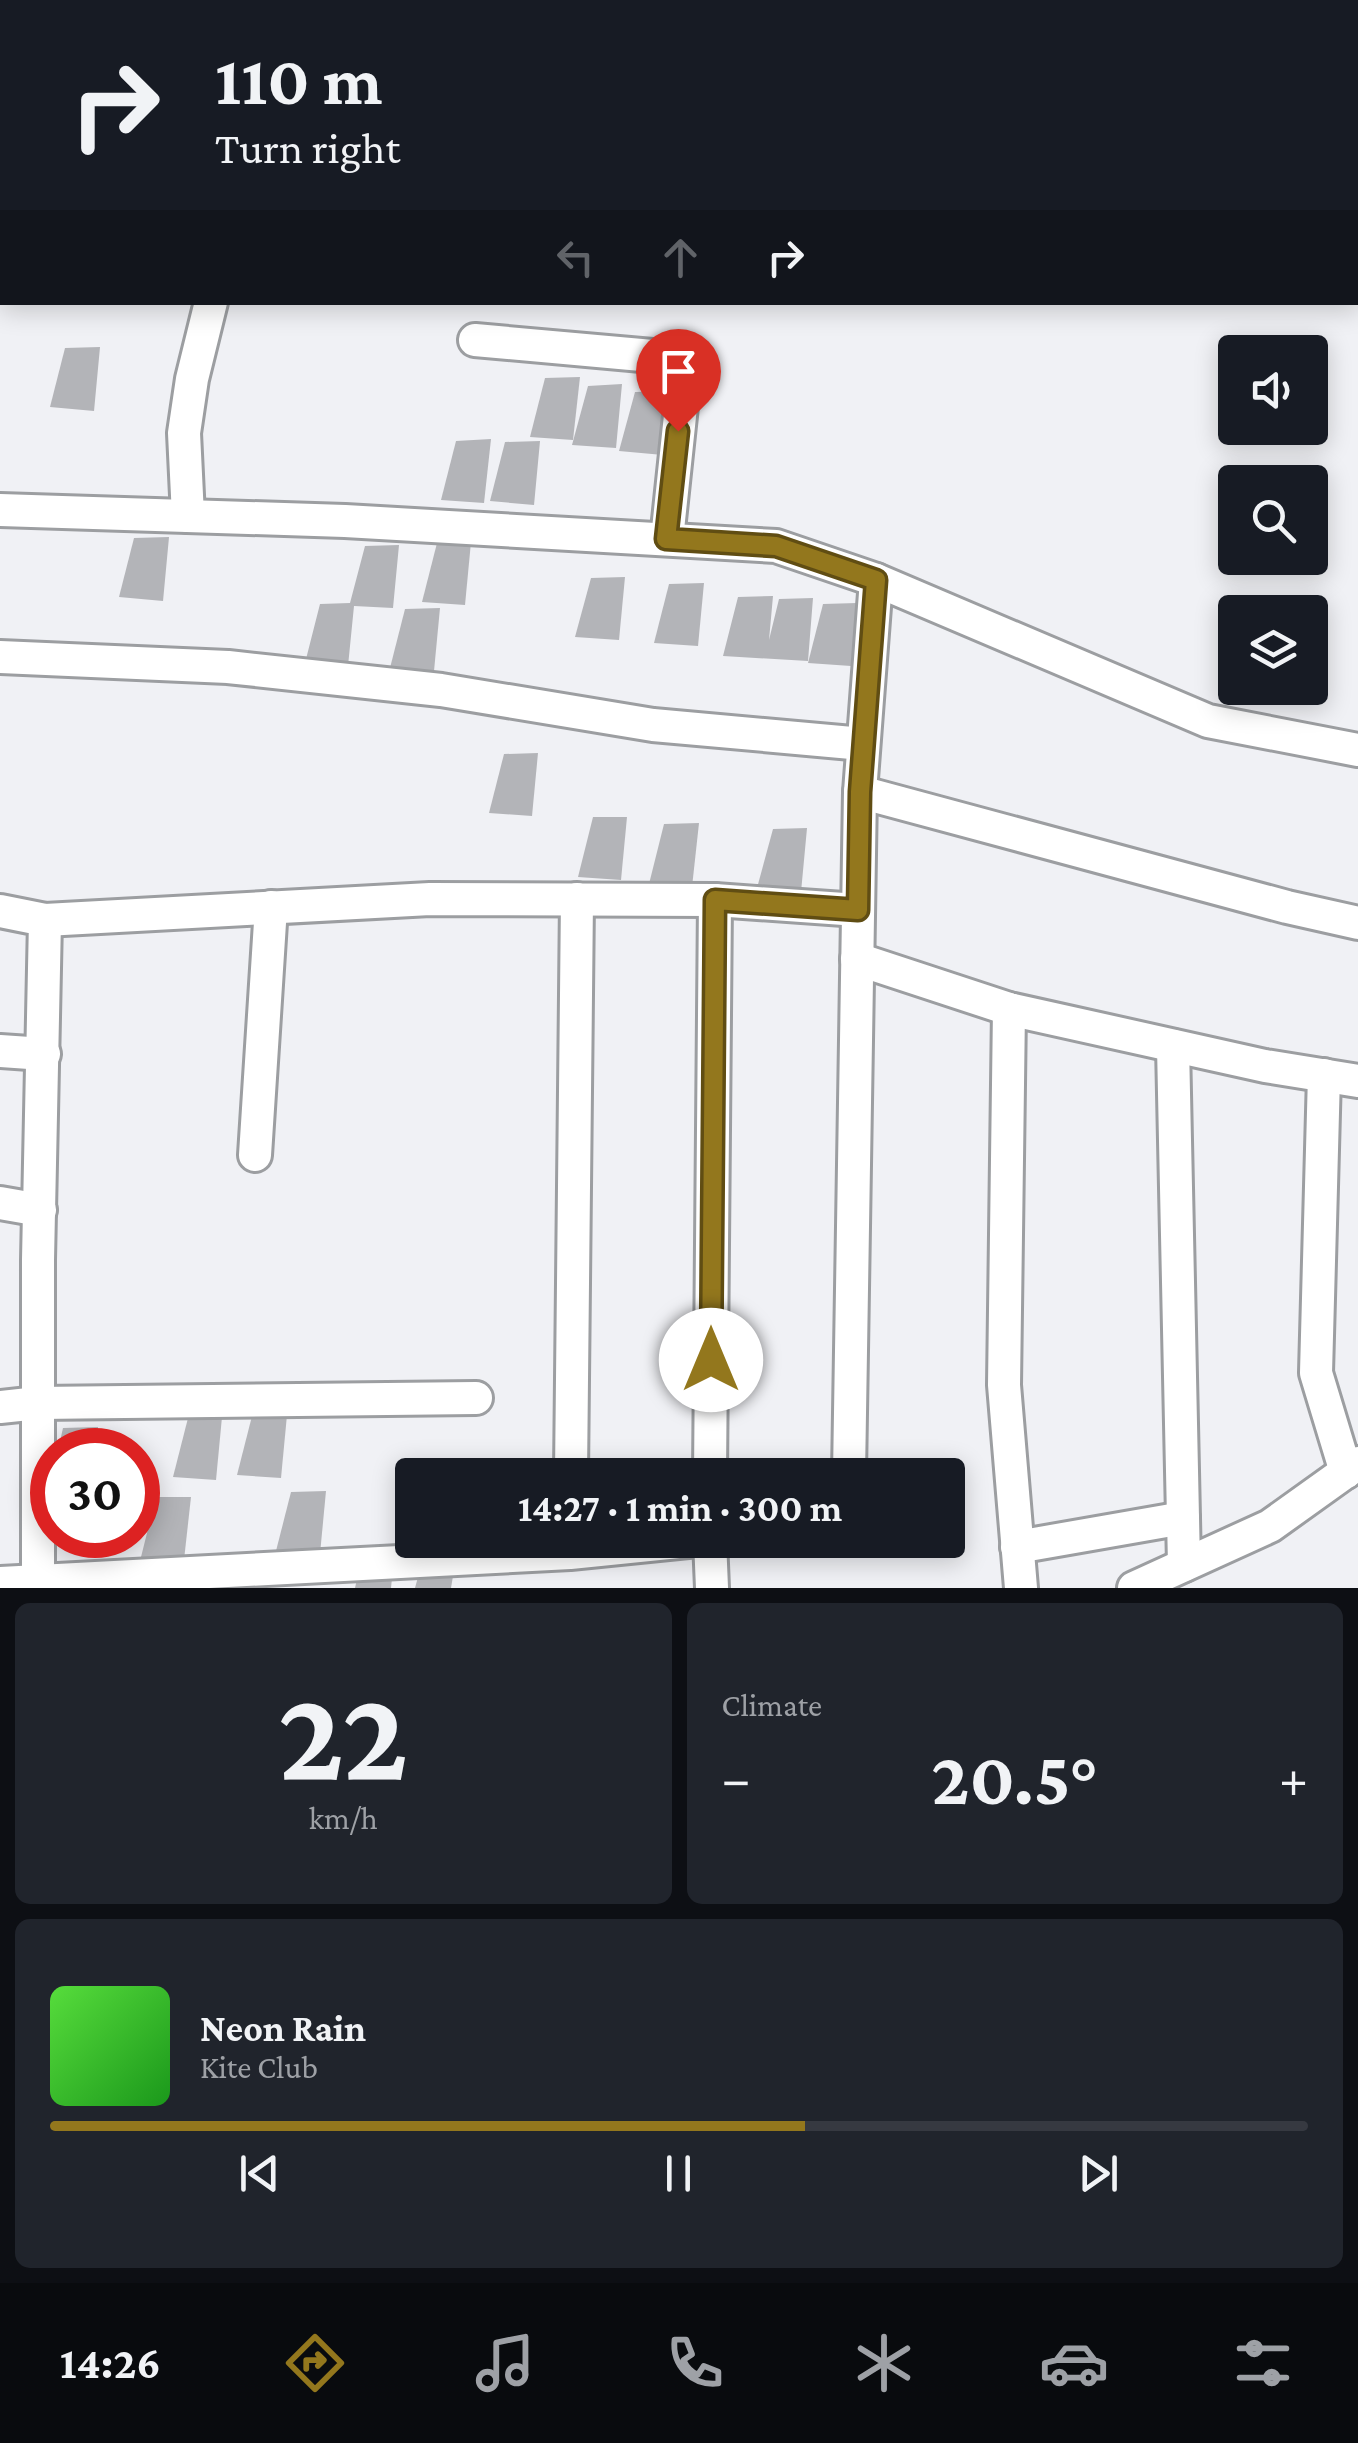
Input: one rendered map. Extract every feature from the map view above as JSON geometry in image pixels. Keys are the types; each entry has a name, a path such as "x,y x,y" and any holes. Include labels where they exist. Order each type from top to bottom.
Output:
{"street":[{"path":"188,516 184,433 192,379 210,305"},
{"path":"475,340 686,358 666,539"},
{"path":"0,510 345,520 776,546 876,580 1208,721 1358,750"},
{"path":"850,1458 860,792 876,580"},
{"path":"0,657 228,667 441,690 653,724 863,744"},
{"path":"860,792 1287,907 1358,922"},
{"path":"0,911 45,920 430,899 576,898 715,900 858,910"},
{"path":"571,1458 576,898"},
{"path":"710,1458 715,900"},
{"path":"255,1156 271,907"},
{"path":"38,1585 45,920"},
{"path":"857,959 1009,1010 1173,1046 1358,1080"},
{"path":"1009,1010 1004,1385 1020,1588"},
{"path":"1173,1046 1184,1565"},
{"path":"0,1052 44,1054"},
{"path":"1134,1588 1270,1526 1352,1467 1316,1373 1324,1075"},
{"path":"0,1202 40,1210"},
{"path":"0,1407 476,1398"},
{"path":"1017,1547 1183,1518"},
{"path":"0,1583 38,1585 406,1558"},
{"path":"711,1558 712,1588"}],"building":[{"path":"100,347 94,411 50,407 65,348"},
{"path":"580,377 573,440 530,437 545,378"},
{"path":"622,384 616,448 572,445 588,386"},
{"path":"669,391 663,455 619,451 635,392"},
{"path":"491,439 484,503 441,500 456,441"},
{"path":"540,441 534,505 490,501 505,442"},
{"path":"169,537 163,601 119,597 134,538"},
{"path":"471,542 465,605 422,602 437,543"},
{"path":"399,545 393,608 354,606 348,666 305,663 320,604 350,603 365,546"},
{"path":"625,577 619,640 575,637 591,578"},
{"path":"704,583 698,646 654,643 669,584"},
{"path":"773,596 769,640 779,599 813,598 808,661 723,656 738,597"},
{"path":"857,603 851,666 808,663 823,604"},
{"path":"440,608 434,671 390,668 405,609"},
{"path":"538,753 532,816 489,813 504,754"},
{"path":"593,817 627,817 621,880 578,877"},
{"path":"699,823 692,887 649,884 664,824"},
{"path":"807,828 801,892 757,888 773,829"},
{"path":"287,1415 281,1478 237,1475 252,1416"},
{"path":"222,1417 216,1480 173,1477 188,1418"},
{"path":"326,1491 320,1554 276,1551 291,1492"},
{"path":"160,1497 191,1497 184,1560 155,1558 160,1558"},
{"path":"453,1576 451,1588 415,1588 418,1577"},
{"path":"392,1578 391,1588 355,1588 357,1579"}],"route":[{"path":"678,431 666,539 776,546 876,580 860,792 858,910 715,900 711,1360"}]}
